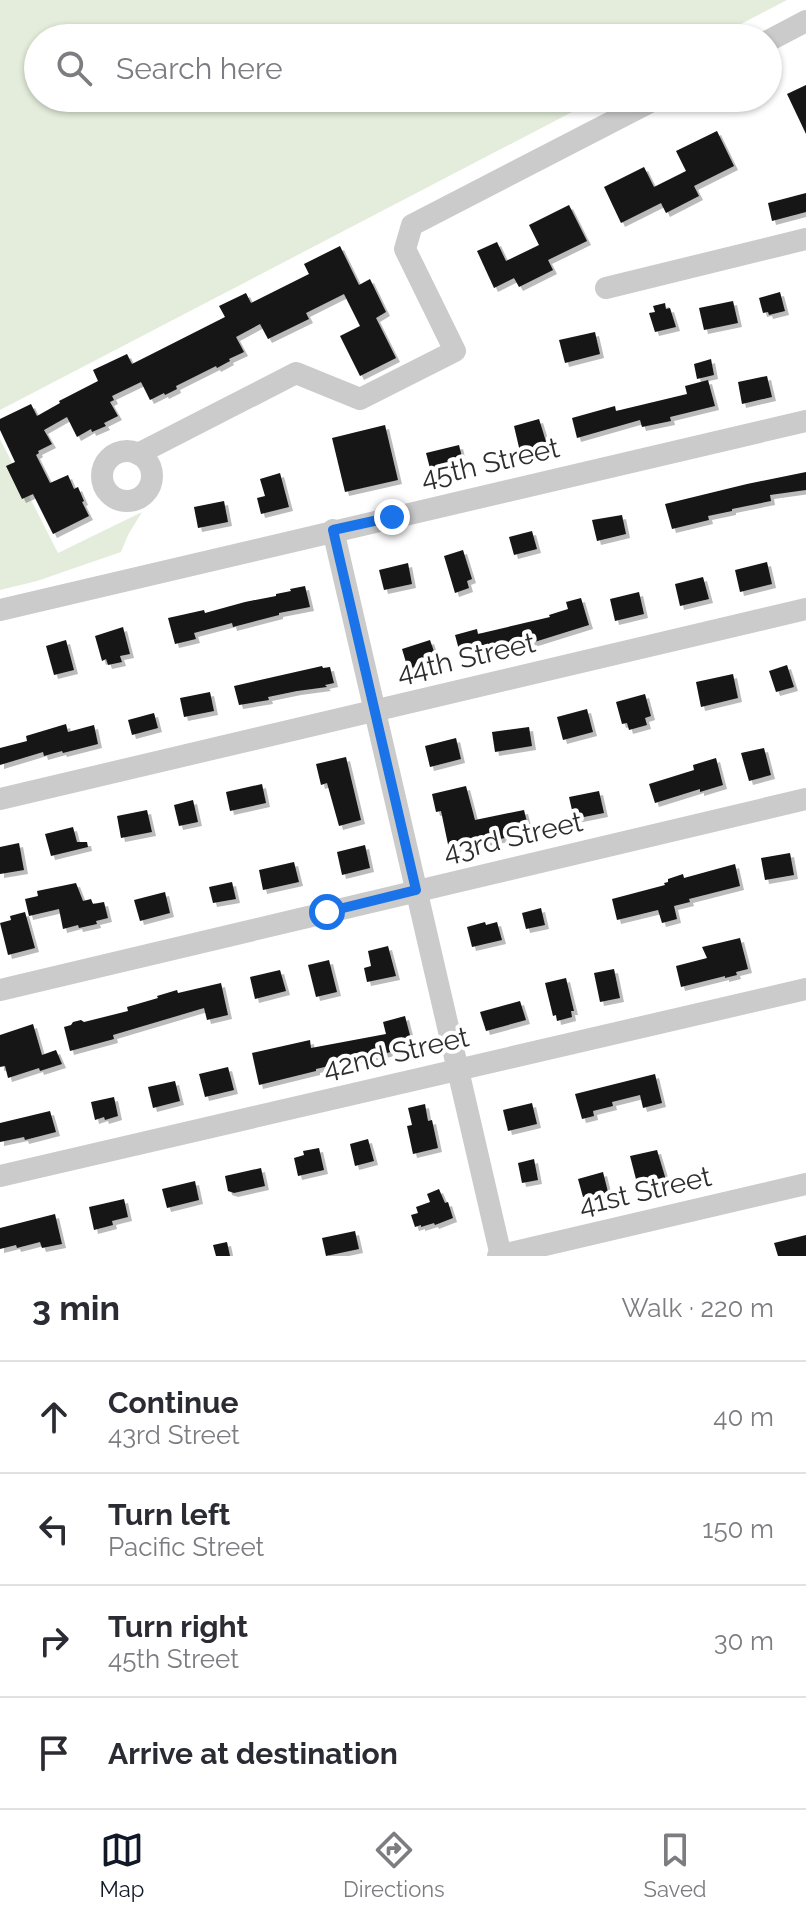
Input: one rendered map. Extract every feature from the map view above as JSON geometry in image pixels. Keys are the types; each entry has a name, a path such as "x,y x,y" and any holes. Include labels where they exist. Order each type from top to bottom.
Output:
{"street":[{"path":"782,34 806,21"},
{"path":"138,454 296,373 360,399 455,351 405,249 412,225 631,112"},
{"path":"606,288 806,239"},
{"name":"45th Street","path":"0,610 806,421"},
{"path":"333,530 500,1256"},
{"name":"44th Street","path":"0,799 806,609"},
{"name":"43rd Street","path":"0,990 806,799"},
{"name":"42nd Street","path":"0,1176 806,989"},
{"name":"41st Street","path":"500,1256 806,1184"}],"green space":[{"path":"0,0 787,0 741,24 24,24 24,112 572,112 0,410"},
{"path":"0,439 58,553 142,512 121,552 37,581 0,590"}],"building":[{"path":"806,85 806,134 787,94"},
{"path":"717,131 734,166 694,186 699,196 666,213 661,203 621,223 604,187 644,167 654,187 686,171 676,151"},
{"path":"806,193 806,212 772,221 768,203"},
{"path":"569,205 587,241 548,260 553,270 519,287 514,278 494,288 477,251 497,242 506,261 539,245 529,225"},
{"path":"340,246 359,285 370,279 386,312 376,318 396,358 360,376 340,336 360,326 344,294 306,313 309,319 268,339 260,324 236,337 244,352 176,386 177,389 165,395 150,400 141,382 112,396 114,400 110,402 118,416 104,423 106,426 92,432 91,429 77,437 67,417 44,430 52,444 36,455 50,483 68,475 74,489 78,487 89,516 53,534 33,494 22,499 6,466 15,462 0,430 0,419 31,404 37,416 98,381 93,370 127,354 132,364 225,317 219,306 246,293 251,303 309,274 304,264"},
{"path":"780,292 785,311 769,315 768,312 763,313 759,298"},
{"path":"733,301 738,323 704,330 699,308"},
{"path":"665,303 666,309 670,308 676,327 655,332 649,313 655,312 653,306"},
{"path":"595,332 600,354 565,363 559,340"},
{"path":"711,359 714,375 697,379 694,364"},
{"path":"767,376 772,397 742,404 738,382"},
{"path":"708,380 715,406 670,417 671,421 642,427 640,420 577,438 572,418 615,406 616,411 687,394 685,386"},
{"path":"539,419 548,448 521,456 514,426"},
{"path":"385,425 398,480 345,492 332,438"},
{"path":"459,445 465,469 432,476 426,453"},
{"path":"806,472 806,490 770,495 771,501 732,509 708,516 709,520 672,529 665,504"},
{"path":"280,473 289,507 261,514 257,498 265,496 260,479"},
{"path":"224,501 228,522 198,528 194,507"},
{"path":"622,515 626,534 597,541 592,520"},
{"path":"532,531 537,549 514,555 509,537"},
{"path":"463,550 472,579 467,581 469,588 455,593 444,556"},
{"path":"767,562 772,584 740,592 735,570"},
{"path":"408,563 412,584 384,590 379,570"},
{"path":"703,577 709,599 680,606 675,584"},
{"path":"305,586 310,607 233,627 232,623 194,633 196,639 175,644 168,618 204,610 205,613"},
{"path":"639,592 644,614 615,621 610,599"},
{"path":"581,598 589,625 528,644 461,657 455,635 477,629 478,634 550,617 568,609 566,602"},
{"path":"123,627 130,654 120,656 122,662 108,665 106,659 102,661 95,636"},
{"path":"66,640 74,670 54,675 46,646"},
{"path":"430,640 437,660 408,669 402,649"},
{"path":"787,665 794,687 776,692 769,671"},
{"path":"322,666 330,667 334,683 325,685 327,687 239,705 234,686"},
{"path":"733,674 738,698 701,707 696,682"},
{"path":"210,692 214,711 184,717 180,698"},
{"path":"645,694 651,716 645,718 647,725 629,730 627,723 622,724 616,702"},
{"path":"587,709 593,732 563,740 557,717"},
{"path":"154,713 158,728 132,735 128,720"},
{"path":"66,724 68,732 94,725 98,744 44,756 43,752 0,765 0,748 27,741 26,736"},
{"path":"529,727 532,746 495,752 492,732"},
{"path":"456,738 461,759 430,767 425,746"},
{"path":"764,748 771,775 749,781 741,753"},
{"path":"346,757 361,820 339,826 327,783 321,785 316,764"},
{"path":"716,758 723,785 655,803 649,784 694,770 693,765"},
{"path":"262,784 266,803 230,811 226,792"},
{"path":"466,786 475,820 524,810 529,830 525,830 526,834 449,849 441,811 436,812 432,794"},
{"path":"599,791 604,813 574,819 569,797"},
{"path":"193,800 198,822 179,826 174,805"},
{"path":"147,810 152,832 121,838 117,816"},
{"path":"73,827 77,842 87,842 88,847 51,856 45,834"},
{"path":"19,843 24,870 0,874 0,847"},
{"path":"365,845 370,868 342,875 337,852"},
{"path":"790,853 794,875 765,880 761,858"},
{"path":"294,862 299,882 263,890 259,870"},
{"path":"735,864 740,886 674,906 677,919 662,923 658,910 617,920 612,899 665,885 668,879 683,874 684,878"},
{"path":"232,882 236,899 213,903 209,887"},
{"path":"76,883 83,901 91,899 93,904 104,902 108,918 96,921 97,924 63,929 59,909 29,916 25,899 38,896 37,891"},
{"path":"165,892 170,913 140,921 134,900"},
{"path":"541,908 545,925 526,929 522,913"},
{"path":"25,912 35,948 8,955 0,923"},
{"path":"485,922 486,925 497,922 502,940 472,947 467,927"},
{"path":"740,938 748,969 736,972 737,975 681,987 676,966 707,958 702,947"},
{"path":"388,946 396,976 367,982 364,968 371,966 368,951"},
{"path":"329,960 337,992 316,997 308,965"},
{"path":"614,969 620,998 600,1002 594,973"},
{"path":"280,970 286,991 255,999 250,977"},
{"path":"566,978 574,1011 571,1011 572,1017 557,1021 545,983"},
{"path":"221,983 228,1015 207,1020 204,1008 70,1051 64,1027 73,1022 128,1011 127,1007 177,990 178,993"},
{"path":"520,1001 526,1020 486,1031 480,1012"},
{"path":"405,1016 413,1047 259,1085 252,1053 310,1040 311,1048 386,1034 383,1022"},
{"path":"33,1024 42,1055 56,1050 62,1064 8,1078 5,1066 0,1067 0,1035"},
{"path":"228,1067 234,1090 205,1097 199,1074"},
{"path":"655,1074 662,1103 643,1108 640,1095 612,1102 613,1106 593,1111 594,1116 582,1119 575,1094"},
{"path":"175,1081 180,1101 153,1108 148,1087"},
{"path":"114,1097 118,1116 95,1120 91,1102"},
{"path":"532,1103 537,1124 508,1131 503,1110"},
{"path":"425,1104 438,1148 413,1154 407,1126 412,1125 408,1108"},
{"path":"50,1111 56,1132 25,1140 24,1137 0,1142 0,1123"},
{"path":"368,1139 374,1161 355,1166 350,1144"},
{"path":"319,1148 324,1170 298,1176 294,1158 304,1155 303,1151"},
{"path":"657,1150 666,1180 638,1187 630,1156"},
{"path":"534,1159 538,1180 522,1183 518,1163"},
{"path":"261,1168 265,1186 234,1193 228,1191 225,1176"},
{"path":"603,1172 608,1192 583,1197 578,1179"},
{"path":"195,1181 199,1200 167,1208 162,1189"},
{"path":"439,1189 445,1203 448,1202 453,1218 435,1225 415,1227 411,1215 418,1213 416,1207 430,1202 427,1194"},
{"path":"124,1199 128,1217 94,1230 89,1207"},
{"path":"55,1214 62,1244 42,1248 40,1242 0,1249 0,1228"},
{"path":"355,1231 359,1249 326,1256 322,1238"},
{"path":"806,1235 806,1256 778,1256 774,1243"},
{"path":"227,1242 230,1256 216,1256 213,1245"}],"route":[{"path":"327,912 416,890 333,530 392,517"}]}
